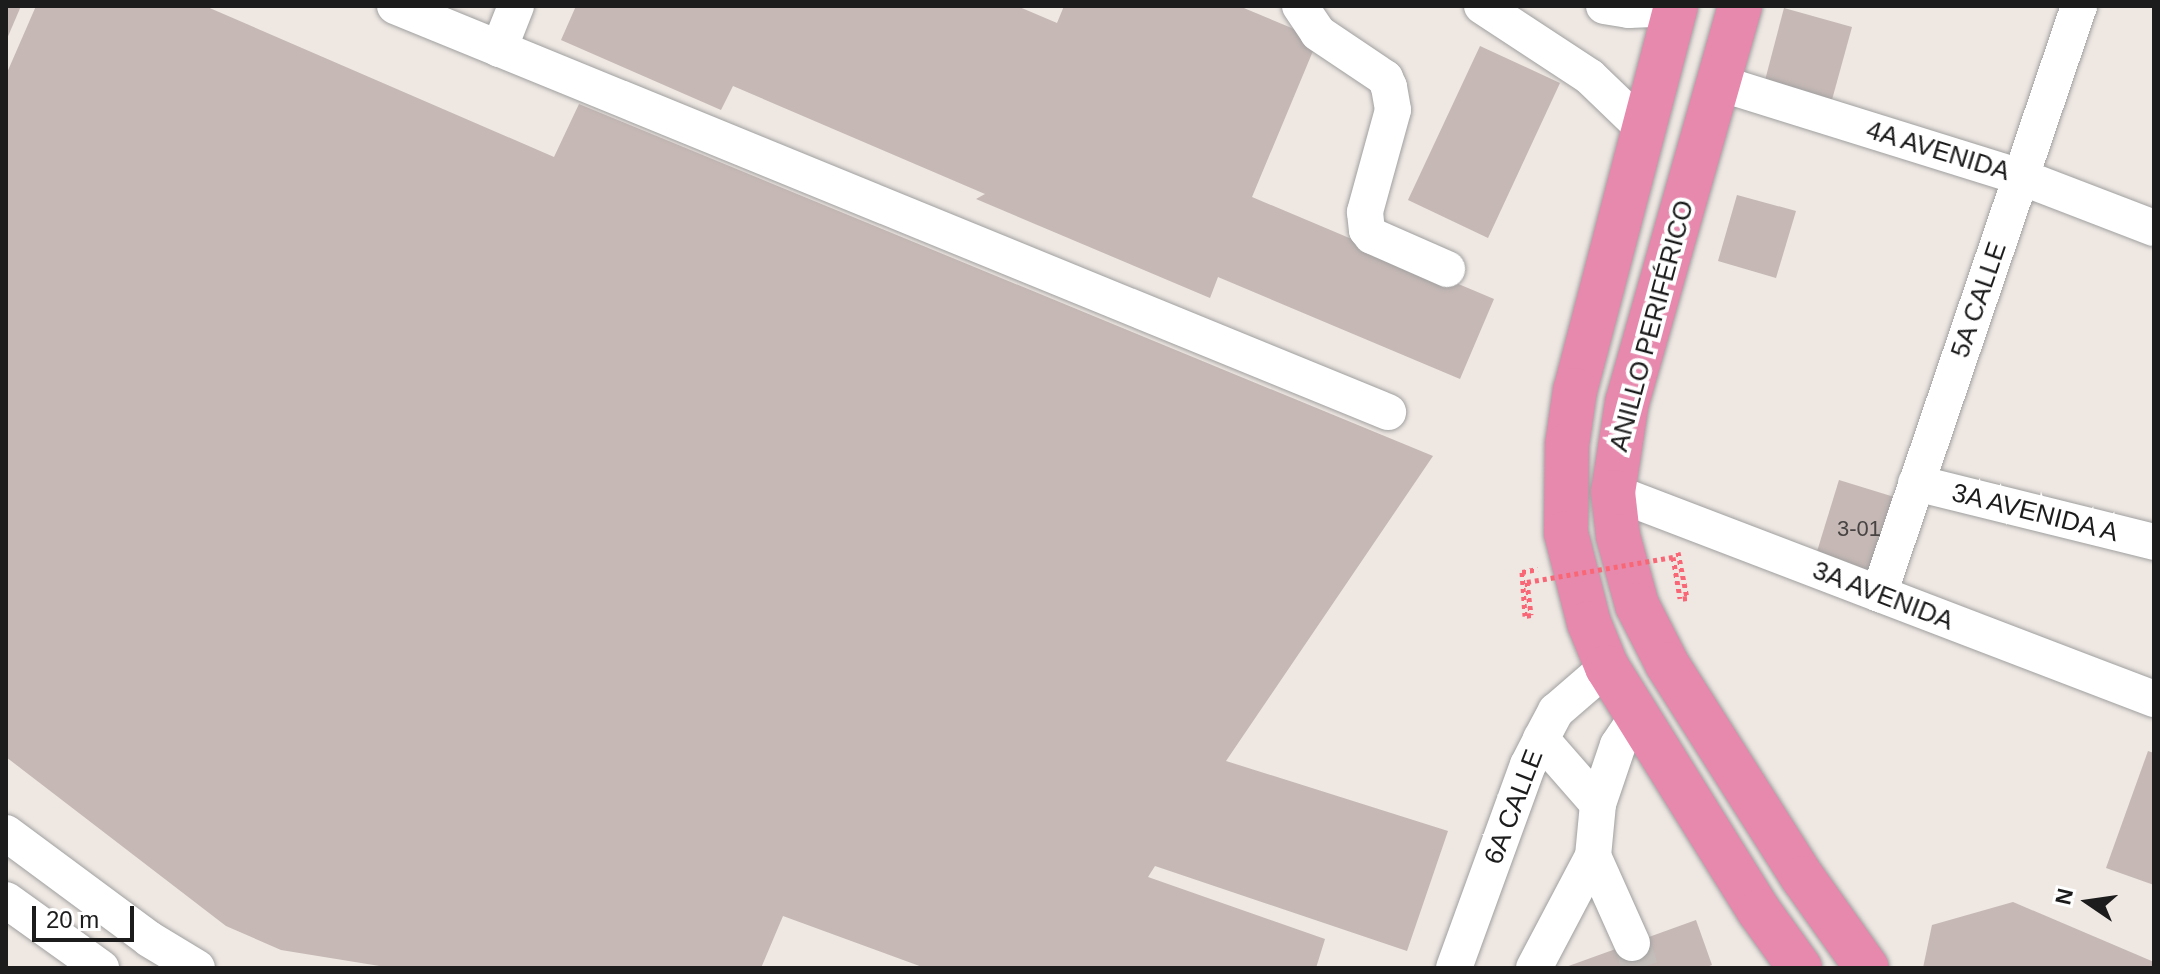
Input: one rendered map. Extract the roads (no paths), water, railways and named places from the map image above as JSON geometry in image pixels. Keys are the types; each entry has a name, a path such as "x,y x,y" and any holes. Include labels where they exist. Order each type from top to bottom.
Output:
{"highway":[{"name":"ANILLO PERIFÉRICO","path":"1740,6 1627,402 1613,492 1625,567 1637,605 1667,664 1803,878 1867,968"},
{"name":"ANILLO PERIFÉRICO","path":"1676,7 1575,390 1567,445 1566,533 1589,623 1607,667 1759,911 1800,968"}],"street":[{"path":"395,6 1388,412"},
{"path":"499,49 516,6"},
{"path":"1300,6 1318,33 1385,78 1393,98 1393,110 1365,212 1367,230 1372,236 1447,269"},
{"path":"1482,6 1590,77 1644,129"},
{"path":"1604,6 1629,10 1676,7"},
{"name":"5A CALLE","path":"1879,594 2079,6"},
{"name":"4A AVENIDA","path":"1719,83 2021,177 2154,228"},
{"name":"3A AVENIDA A","path":"1916,483 2154,542"},
{"name":"3A AVENIDA","path":"1613,492 2154,699"},
{"name":"6A CALLE","path":"1454,968 1528,765 1541,739 1556,711 1607,667"},
{"path":"1534,968 1593,856 1598,804 1618,745 1636,718"},
{"path":"1541,739 1598,804"},
{"path":"6,833 149,939 197,968"},
{"path":"1593,856 1632,943"},
{"path":"64,941 93,897"},
{"path":"6,900 101,968"}],"tunnel":[{"path":"1632,943 1640,968"}]}
